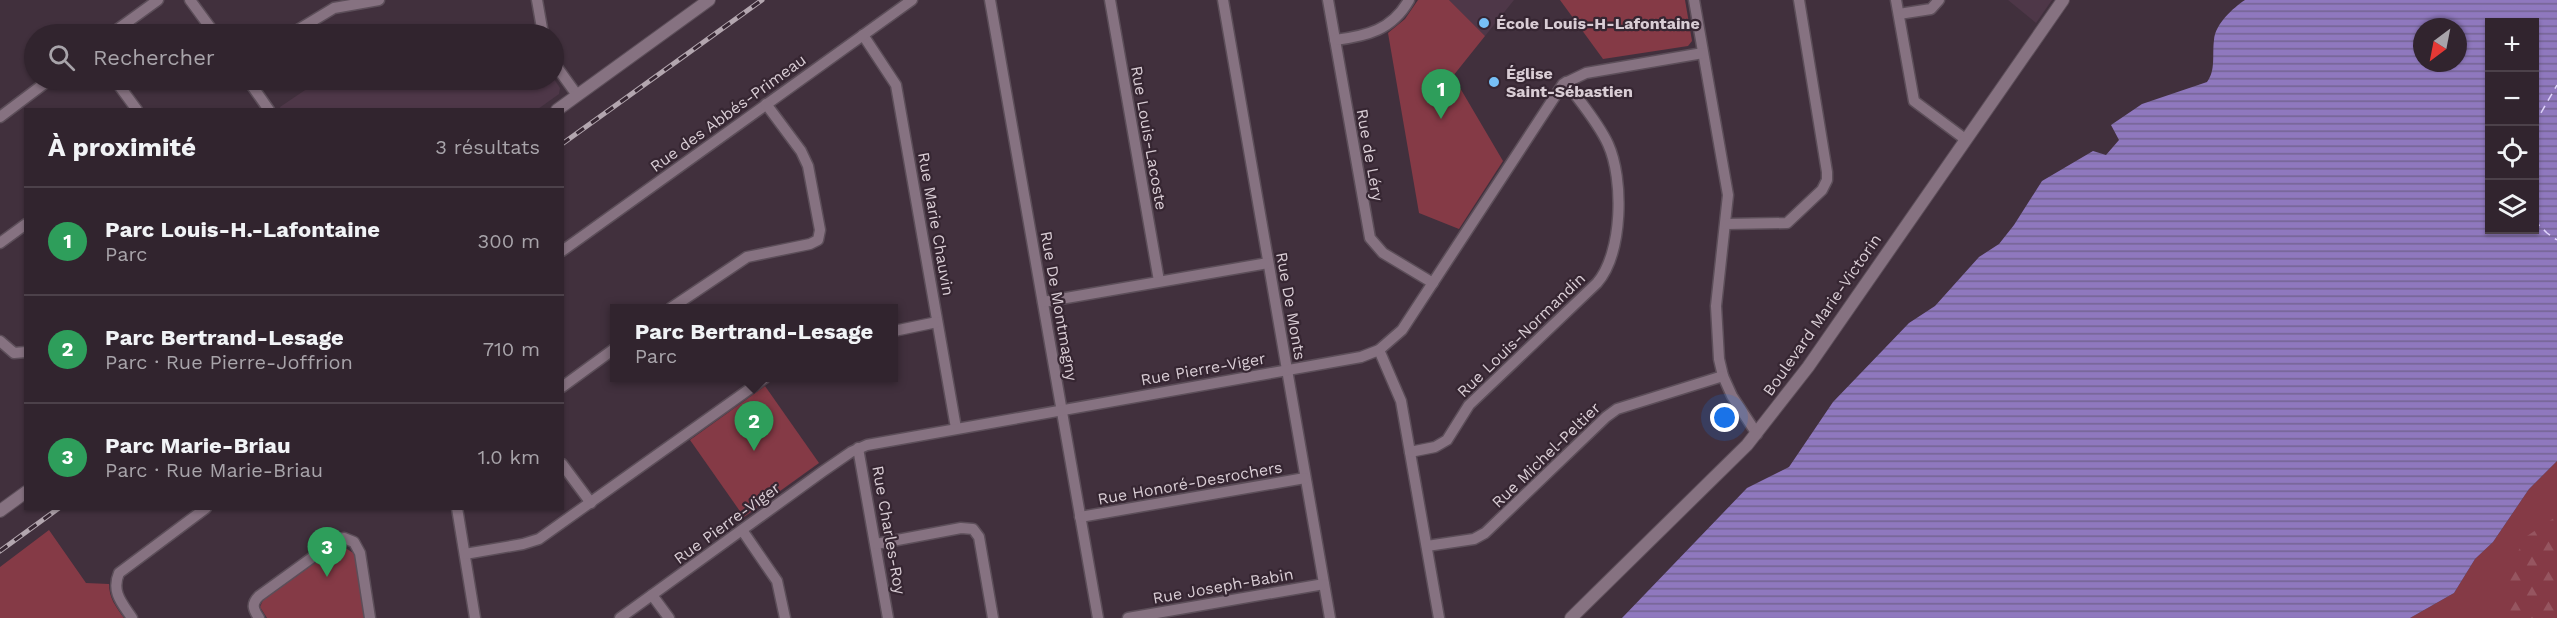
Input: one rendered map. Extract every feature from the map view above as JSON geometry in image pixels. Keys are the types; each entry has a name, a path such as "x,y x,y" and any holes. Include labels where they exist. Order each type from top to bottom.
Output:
{"street":[{"path":"125,24 158,0"},
{"path":"190,0 208,24"},
{"path":"308,24 334,8 379,0"},
{"path":"537,0 541,24"},
{"path":"561,108 709,0"},
{"name":"Rue des Abbés-Primeau","path":"564,250 912,0"},
{"name":"Rue De Montmagny","path":"990,0 1098,618"},
{"name":"Rue Louis-Lacoste","path":"1110,0 1159,281"},
{"name":"Rue De Monts","path":"1222,0 1330,618"},
{"name":"Rue de Léry","path":"1328,0 1370,238 1383,253 1433,283"},
{"path":"1335,40 1366,35 1384,28 1396,18 1409,0"},
{"path":"1694,0 1728,195 1716,317 1723,376 1740,411 1756,434"},
{"path":"1726,224 1787,223 1798,215 1825,185 1827,172 1799,0"},
{"path":"1896,0 1914,101 1965,139"},
{"path":"1899,14 1931,9 1939,0"},
{"name":"Boulevard Marie-Victorin","path":"1571,618 1756,434 1808,367 2063,0"},
{"name":"Rue Marie Chauvin","path":"863,35 891,73 896,85 956,428"},
{"path":"1566,82 1586,73 1703,52"},
{"path":"564,77 577,95"},
{"name":"Rue Pierre-Viger","path":"620,618 858,448 876,442 1360,357 1379,350 1402,330 1557,92 1566,82"},
{"name":"Rue Louis-Normandin","path":"1410,452 1435,447 1447,440 1469,405 1597,283 1610,264 1618,200 1614,162 1601,132 1566,82"},
{"path":"0,117 36,90"},
{"path":"122,90 136,108"},
{"path":"255,90 268,108"},
{"path":"678,304 747,257 810,244 818,240 820,230 808,166 801,151 766,104"},
{"path":"0,243 24,225"},
{"path":"1043,302 1268,263"},
{"path":"898,330 937,322"},
{"path":"0,341 14,353 24,352"},
{"path":"1379,350 1399,393 1439,618"},
{"path":"564,386 610,353"},
{"name":"Rue Michel-Peltier","path":"1427,546 1474,539 1485,533 1617,409 1723,376"},
{"path":"465,554 534,542 759,382"},
{"name":"Rue Charles-Roy","path":"858,448 888,618"},
{"path":"564,467 591,503"},
{"name":"Rue Honoré-Desrochers","path":"1080,517 1305,478"},
{"path":"0,511 24,493"},
{"path":"132,618 117,597 115,590 119,573 203,510"},
{"path":"457,510 475,618"},
{"path":"876,544 961,528 973,529 979,537 993,618"},
{"path":"742,530 777,581 785,618"},
{"path":"260,618 253,608 253,603 259,596 344,538 354,542 360,553 370,618"},
{"name":"Rue Joseph-Babin","path":"1128,618 1324,584"},
{"path":"652,595 669,618"}],"shaded area":[{"name":"École Louis-H-Lafontaine","path":"1449,0 1514,0 1485,36"},
{"path":"2008,0 2052,0 2036,23"},
{"path":"2245,0 2557,0 2557,461 2529,489 2493,542 2475,559 2454,593 2410,618 1622,618 1747,488 1789,467 1833,402 1909,323 1935,306 1979,257 1999,244 2042,181 2093,151 2106,155 2119,140 2111,125 2142,104 2207,82 2213,67 2215,34 2230,12"},
{"path":"305,90 560,90 559,94 539,108 280,107"}],"green space":[{"path":"1418,0 1449,0 1485,36 1453,76 1503,161 1459,229 1419,213 1388,33 1405,19"},
{"path":"1560,0 1685,0 1692,41 1688,46 1603,59"},
{"path":"765,386 819,463 744,517 690,440"},
{"path":"2557,461 2557,618 2410,618 2454,593 2475,559 2493,542 2529,489"},
{"path":"2557,516 2557,618 2507,618 2504,576 2527,536"},
{"path":"49,530 86,583 109,584 112,598 124,618 0,618 0,567"},
{"path":"342,546 355,554 365,618 267,618 260,607 263,600 337,547"}],"ferry route":[{"path":"2539,116 2557,85"},
{"path":"2539,225 2557,240"}],"railway":[{"path":"564,143 762,0"},
{"path":"0,551 56,510"}],"place":[{"name":"École Louis-H-Lafontaine","path":"1484,23"},
{"name":"Église Saint-Sébastien","path":"1494,82"},
{"name":"Parc Louis-H.-Lafontaine","path":"1441,119"},
{"name":"Parc Bertrand-Lesage","path":"754,451"},
{"name":"Parc Marie-Briau","path":"327,577"}]}
